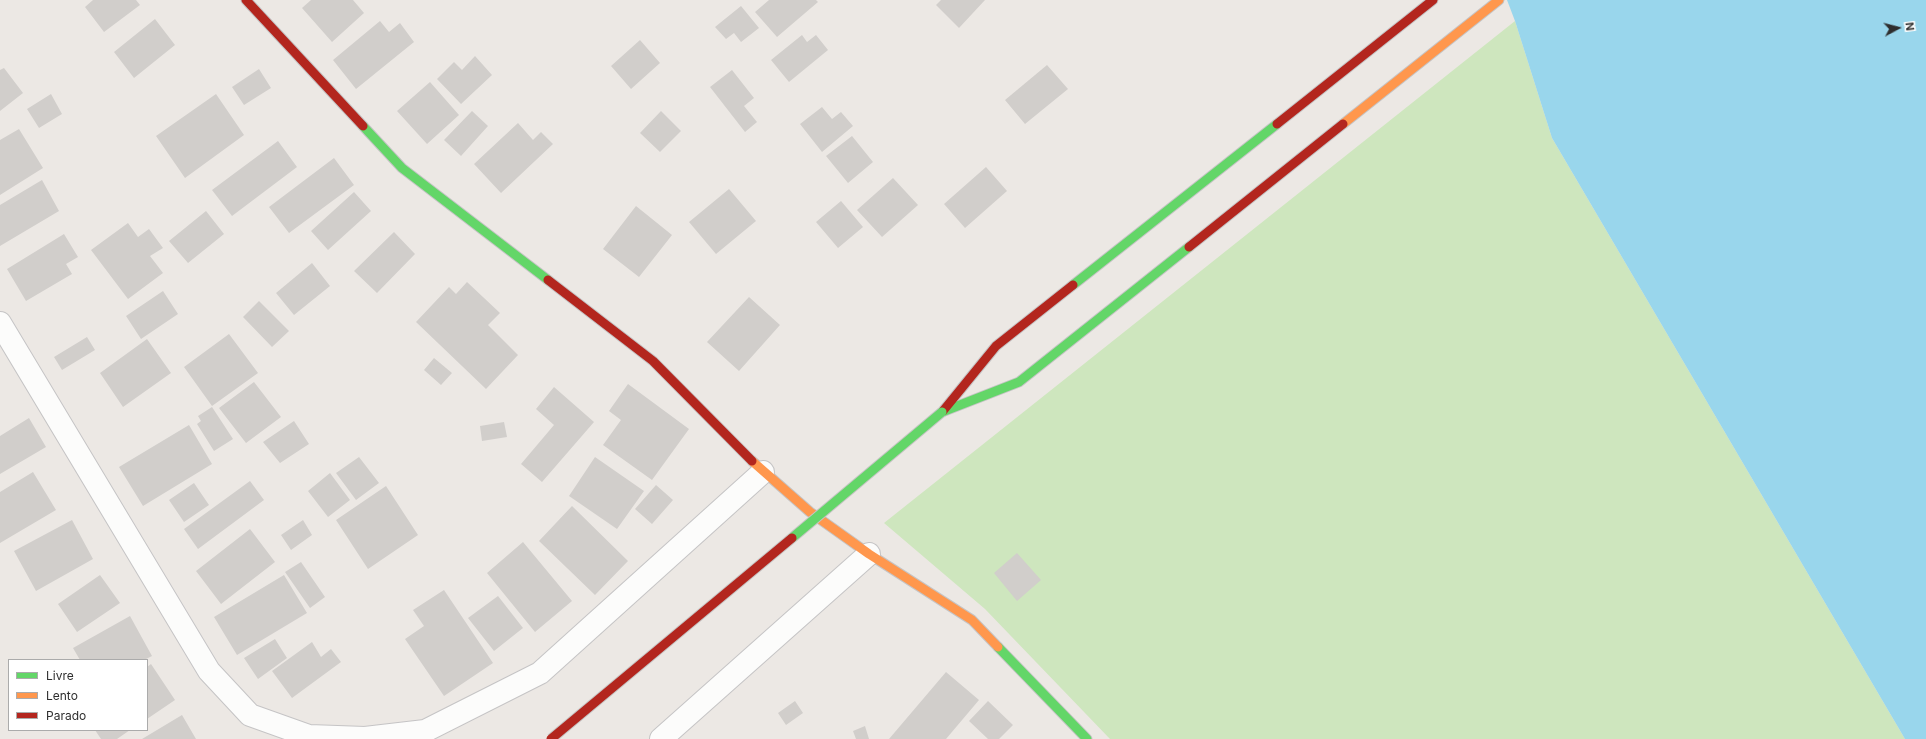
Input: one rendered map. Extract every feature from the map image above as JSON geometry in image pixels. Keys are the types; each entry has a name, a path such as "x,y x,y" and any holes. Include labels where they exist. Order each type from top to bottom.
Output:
{"main road":[{"path":"246,0 402,168 653,361 763,472 810,512 869,554 972,620 1087,739"},
{"path":"550,739 942,412 996,346 1433,0"},
{"path":"942,412 1019,382 1499,0"}],"street":[{"path":"0,323 209,671 250,715 309,736 365,738 425,731 540,673 763,472"},
{"path":"662,739 869,554"}],"green space":[{"path":"1515,21 1552,138 1905,739 1110,739 985,609 884,523"}],"water":[{"path":"1507,0 1926,0 1926,739 1905,739 1552,138"}],"building":[{"path":"93,0 136,0 140,5 104,32 85,7"},
{"path":"311,0 353,0 364,13 332,42 302,8"},
{"path":"769,0 816,0 818,2 777,37 755,12"},
{"path":"941,0 985,0 959,28 936,5"},
{"path":"741,6 759,28 741,42 734,33 726,39 715,27"},
{"path":"155,19 175,45 134,78 114,52"},
{"path":"380,21 389,32 400,23 414,42 356,89 333,60"},
{"path":"802,35 807,42 816,35 828,50 789,82 771,60"},
{"path":"640,40 660,63 631,89 611,66"},
{"path":"475,56 492,75 461,104 437,79 454,62 462,70"},
{"path":"1047,65 1068,89 1025,124 1005,100"},
{"path":"4,68 23,93 0,111 0,70"},
{"path":"259,69 271,88 244,105 232,87"},
{"path":"732,70 754,98 744,106 757,122 745,132 710,87"},
{"path":"430,82 459,115 427,144 397,111"},
{"path":"51,94 62,114 39,128 27,109"},
{"path":"216,94 244,135 185,178 156,136"},
{"path":"822,107 832,119 841,112 853,126 822,152 800,124"},
{"path":"472,111 488,126 461,156 444,140"},
{"path":"661,111 681,131 660,152 640,133"},
{"path":"518,123 533,140 541,132 553,144 501,193 474,164"},
{"path":"19,129 43,168 0,195 0,140"},
{"path":"852,136 873,162 848,183 826,156"},
{"path":"278,141 297,167 232,216 212,190"},
{"path":"334,158 354,185 289,233 269,207"},
{"path":"986,167 1007,191 965,228 944,204"},
{"path":"893,178 918,205 882,237 857,210"},
{"path":"42,180 59,211 0,246 0,205"},
{"path":"729,189 756,221 716,254 689,222"},
{"path":"354,192 371,211 328,250 311,231"},
{"path":"841,201 863,227 838,248 816,222"},
{"path":"636,206 672,235 639,277 603,249"},
{"path":"206,211 224,234 188,263 169,241"},
{"path":"128,223 138,237 149,229 163,248 150,256 163,273 128,299 91,250"},
{"path":"394,232 415,254 377,293 354,271"},
{"path":"64,234 78,257 66,264 72,274 26,301 7,269"},
{"path":"312,263 330,286 294,315 276,293"},
{"path":"467,282 500,313 488,325 518,355 486,389 416,322 449,287 456,294"},
{"path":"163,291 178,314 141,339 126,316"},
{"path":"749,297 780,325 739,371 707,342"},
{"path":"259,301 289,331 272,347 243,317"},
{"path":"229,334 258,373 212,406 184,367"},
{"path":"87,337 95,350 62,370 54,357"},
{"path":"147,339 171,373 123,407 100,373"},
{"path":"434,358 452,373 441,385 424,370"},
{"path":"254,382 281,417 246,443 219,408"},
{"path":"628,384 689,429 652,480 603,445 621,420 609,411"},
{"path":"554,387 594,422 542,482 521,464 554,425 536,409"},
{"path":"212,407 233,439 214,451 197,424 201,421 198,416"},
{"path":"29,418 46,447 0,474 0,436"},
{"path":"294,421 309,444 280,463 263,442"},
{"path":"504,422 507,437 482,441 480,426"},
{"path":"189,425 212,464 143,506 119,467"},
{"path":"359,457 379,483 356,500 336,473"},
{"path":"595,457 644,491 617,529 569,496"},
{"path":"33,472 56,510 0,543 0,492"},
{"path":"330,473 350,500 328,517 308,491"},
{"path":"250,481 264,500 198,549 184,529"},
{"path":"194,483 209,505 184,522 169,500"},
{"path":"656,485 673,500 652,524 635,509"},
{"path":"386,486 418,535 368,569 336,520"},
{"path":"572,506 628,561 595,595 539,541"},
{"path":"72,520 93,559 36,591 14,551"},
{"path":"303,520 312,535 291,550 281,535"},
{"path":"250,529 275,562 221,604 196,571"},
{"path":"523,542 572,601 535,632 487,573"},
{"path":"1017,553 1041,580 1017,601 994,573"},
{"path":"301,562 325,597 310,608 285,572"},
{"path":"100,575 120,603 77,632 58,604"},
{"path":"284,575 307,613 237,655 214,617"},
{"path":"444,590 493,663 444,696 405,639 424,626 413,610"},
{"path":"498,596 523,628 494,651 468,618"},
{"path":"130,616 152,656 146,659 79,659 73,648"},
{"path":"275,639 287,658 258,679 244,658"},
{"path":"312,642 321,657 331,649 341,662 292,698 272,671"},
{"path":"151,664 175,700 148,718 148,666"},
{"path":"946,672 979,700 946,739 889,739"},
{"path":"795,701 803,713 786,725 778,713"},
{"path":"988,701 1013,725 999,739 988,739 969,721"},
{"path":"182,715 196,739 142,739"},
{"path":"865,726 869,739 856,739 853,731"},
{"path":"96,731 129,731 117,739 101,739"}],"traffic: fast":[{"path":"1073,285 1277,124"},
{"path":"363,126 402,168 548,280"},
{"path":"942,412 1019,382 1189,247"},
{"path":"792,538 942,412"},
{"path":"998,647 1087,739"}],"traffic: slow":[{"path":"1343,124 1499,0"},
{"path":"752,461 810,512 869,554 972,620 998,647"}],"traffic: jam":[{"path":"246,0 363,126"},
{"path":"1277,124 1433,0"},
{"path":"1189,247 1343,124"},
{"path":"548,280 653,361 752,461"},
{"path":"943,411 996,346 1073,285"},
{"path":"551,739 792,538"}]}
